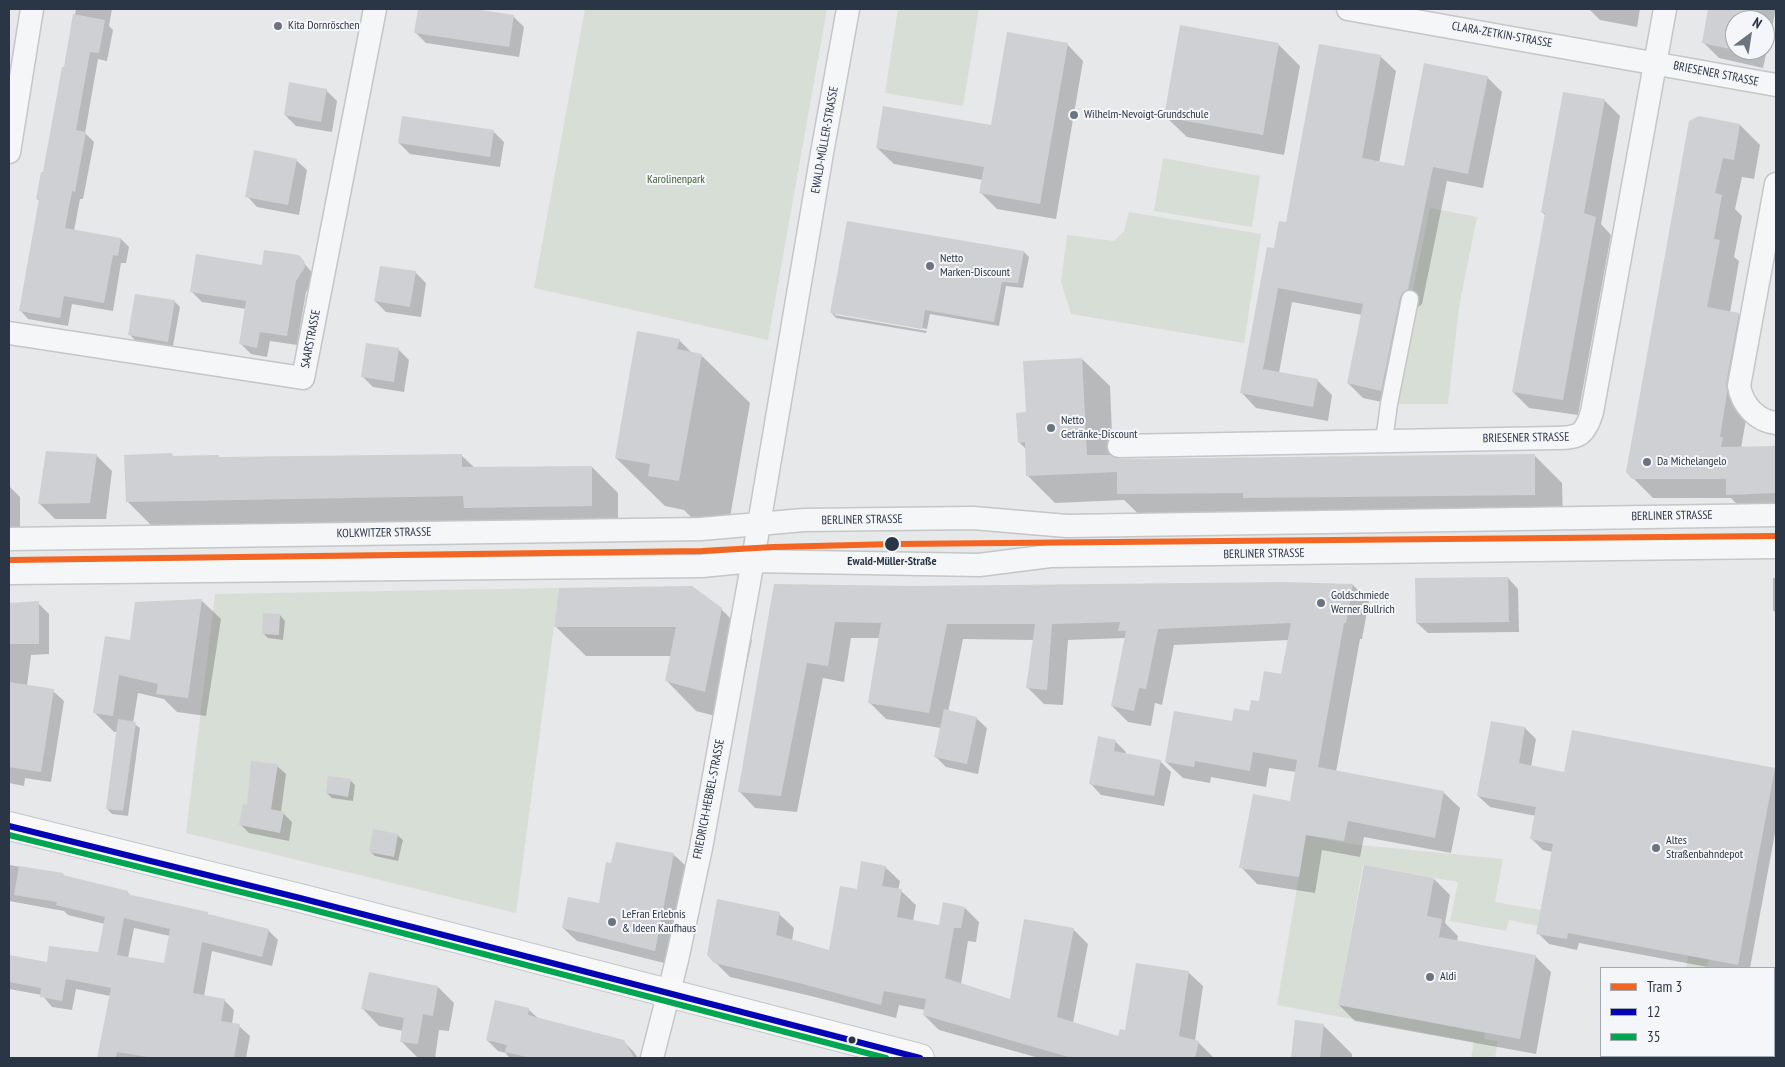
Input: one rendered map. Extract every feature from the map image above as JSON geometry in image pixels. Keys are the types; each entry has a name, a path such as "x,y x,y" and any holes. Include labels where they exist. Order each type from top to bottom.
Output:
{"main road":[{"path":"9,826 300,898 920,1058"}],"street":[{"path":"9,152 32,9"},
{"name":"SAARSTRASSE","path":"9,333 303,378 375,9"},
{"name":"EWALD-MÜLLER-STRASSE","path":"757,530 848,9"},
{"name":"CLARA-ZETKIN-STRASSE","path":"1348,9 1656,62"},
{"name":"BRIESENER STRASSE","path":"1119,446 1574,438 1586,429 1592,412 1665,9"},
{"name":"BRIESENER STRASSE","path":"1656,62 1776,85"},
{"path":"1776,184 1739,386 1740,395 1745,404 1754,413 1763,419 1776,423"},
{"path":"1384,441 1389,404 1410,299"},
{"name":"BERLINER STRASSE","path":"757,530 804,520 974,518 1067,526 1776,515"},
{"name":"KOLKWITZER STRASSE","path":"9,539 691,529 757,530"},
{"name":"FRIEDRICH-HEBBEL-STRASSE","path":"652,1058 701,848 757,530"},
{"name":"BERLINER STRASSE","path":"752,562 979,565 1050,556 1776,547"},
{"path":"9,573 702,566 752,562"}],"green space":[{"name":"Karolinenpark","path":"585,9 827,9 768,340 534,288"},
{"path":"898,9 979,9 963,106 885,93"},
{"path":"1163,158 1260,176 1252,227 1154,211"},
{"path":"1430,208 1477,217 1459,307 1448,404 1389,404"},
{"path":"1129,212 1261,234 1244,343 1071,314 1061,282 1067,235 1114,241 1124,231"},
{"path":"559,588 516,913 186,833 215,594"},
{"path":"1306,835 1350,844 1503,859 1495,902 1541,910 1538,926 1509,920 1506,931 1450,921 1458,882 1363,865 1338,1005 1485,1033 1484,1039 1498,1041 1495,1058 1471,1058 1474,1042 1277,1005"},
{"path":"1688,955 1709,959 1707,967 1686,967"}],"building":[{"path":"418,9 474,9 514,15 509,47 414,33"},
{"path":"1708,9 1756,9 1725,10 1725,48 1702,43"},
{"path":"73,14 105,20 99,53 90,52 76,130 86,132 75,192 72,191 65,228 121,238 118,256 113,255 104,303 64,296 60,318 19,311 39,199 36,199 41,172 43,172 62,67 64,67"},
{"path":"1180,25 1279,43 1263,135 1164,117"},
{"path":"1007,32 1068,43 1040,204 979,193 984,167 876,148 883,106 991,125"},
{"path":"1319,44 1381,55 1362,158 1404,166 1424,63 1488,76 1468,174 1433,167 1408,289 1400,297 1381,391 1347,383 1363,304 1278,288 1263,369 1318,379 1313,407 1240,393 1267,247 1274,248 1279,221 1286,222"},
{"path":"289,82 327,89 321,122 284,115"},
{"path":"1563,92 1605,99 1584,213 1596,217 1563,400 1512,392 1545,213 1541,212"},
{"path":"402,116 494,130 490,157 398,143"},
{"path":"1699,116 1740,124 1734,160 1723,158 1715,193 1722,195 1714,239 1720,240 1707,307 1739,313 1726,384 1727,393 1720,437 1723,437 1721,447 1776,446 1776,493 1726,495 1726,479 1632,479 1626,472 1689,121"},
{"path":"254,150 297,159 288,205 245,197"},
{"name":"Netto Marken-Discount","path":"847,221 1024,251 1018,283 1002,282 994,322 925,310 922,329 830,313"},
{"path":"264,250 299,255 304,261 305,267 296,281 287,336 260,332 257,348 239,344 246,301 190,292 196,254 262,265"},
{"path":"380,266 416,271 410,307 374,301"},
{"path":"135,294 175,300 168,342 128,335"},
{"path":"637,331 680,339 677,349 702,354 679,481 648,476 650,464 615,458"},
{"path":"366,343 399,348 394,382 361,377"},
{"path":"1082,358 1087,455 1110,455 1119,459 1535,454 1535,495 1243,498 1243,493 1117,494 1117,472 1026,476 1025,442 1018,443 1016,413 1026,412 1023,361"},
{"path":"46,451 97,454 90,503 38,504"},
{"path":"172,453 172,456 219,455 219,457 462,454 462,467 592,466 592,506 464,508 463,496 126,502 124,455"},
{"path":"1508,577 1509,622 1416,623 1415,578"},
{"path":"1285,582 1353,584 1346,623 1344,623 1318,767 1444,791 1435,838 1348,821 1344,841 1306,835 1299,877 1239,868 1253,794 1290,801 1297,760 1253,752 1250,771 1195,761 1194,767 1165,762 1174,711 1232,721 1234,708 1249,711 1251,700 1259,701 1264,671 1281,674 1291,623 1158,629 1146,689 1139,688 1134,711 1111,706 1126,631 1118,631 1120,622 1052,624 1047,690 1026,688 1035,624 947,624 929,713 868,703 881,623 835,622 828,666 807,663 781,796 738,792 774,584 913,586"},
{"path":"692,586 722,608 705,692 665,681 676,627 554,627 559,588"},
{"path":"202,599 188,698 156,694 158,684 119,675 113,716 93,713 105,636 130,640 135,602"},
{"path":"39,601 39,644 9,644 9,603"},
{"path":"263,613 280,614 279,635 262,634"},
{"path":"9,682 54,689 41,772 9,767"},
{"path":"944,709 977,717 967,764 934,757"},
{"path":"118,719 136,722 123,811 106,809"},
{"name":"Altes Straßenbahndepot","path":"1491,721 1525,727 1519,763 1564,772 1572,730 1775,768 1738,965 1568,933 1567,939 1536,934 1553,844 1530,839 1536,807 1477,796"},
{"path":"1098,736 1116,740 1114,751 1161,760 1154,796 1089,784"},
{"path":"251,761 278,764 271,809 284,812 280,833 239,825 243,804 247,805"},
{"path":"328,776 351,779 348,797 326,793"},
{"path":"373,829 398,834 394,857 369,852"},
{"path":"616,842 674,853 655,951 562,928 568,897 599,903 606,862 611,863"},
{"path":"861,861 886,866 882,886 902,889 897,917 939,925 943,902 965,907 961,928 954,928 945,978 1010,999 1024,919 1074,928 1057,1017 1118,1036 1120,1029 1125,1030 1136,963 1189,971 1179,1036 1199,1041 1195,1058 1072,1058 923,1015 926,999 884,991 881,1005 714,963 707,955 717,899 780,912 776,935 829,950 840,886 857,889"},
{"path":"1364,865 1434,878 1427,916 1442,919 1439,937 1536,955 1520,1039 1338,1005"},
{"path":"19,866 63,873 63,875 128,891 127,894 208,912 208,914 269,929 262,957 202,942 193,993 225,999 221,1021 240,1024 234,1058 154,1058 117,1052 116,1058 97,1058 111,988 66,979 62,1001 40,997 41,988 9,982 9,955 47,962 49,946 98,952 105,917 56,905 57,902 14,895","holes":["124,918 170,929 164,963 117,955"]},
{"path":"369,972 438,986 433,1016 423,1014 418,1044 400,1042 404,1018 361,1009"},
{"path":"495,1000 529,1008 528,1015 624,1040 634,1058 531,1058 505,1052 507,1045 486,1040"},
{"path":"1295,1020 1324,1024 1320,1058 1291,1058"}],"tram line":[{"name":"3","path":"9,560 702,551 895,544 1776,536"}],"transit line":[{"name":"12","path":"9,826 300,898 920,1058"},
{"name":"35","path":"9,835 298,906 886,1058"}],"place":[{"name":"Kita Dornröschen","path":"278,26"},
{"name":"Wilhelm-Nevoigt-Grundschule","path":"1074,115"},
{"name":"Netto Marken-Discount","path":"930,266"},
{"name":"Netto Getränke-Discount","path":"1051,428"},
{"name":"Da Michelangelo","path":"1647,462"},
{"name":"Ewald-Müller-Straße","path":"892,544"},
{"name":"Goldschmiede Werner Bullrich","path":"1321,603"},
{"name":"Altes Straßenbahndepot","path":"1656,848"},
{"name":"LeFran Erlebnis & Ideen Kaufhaus","path":"612,922"},
{"name":"Aldi","path":"1430,977"}]}
